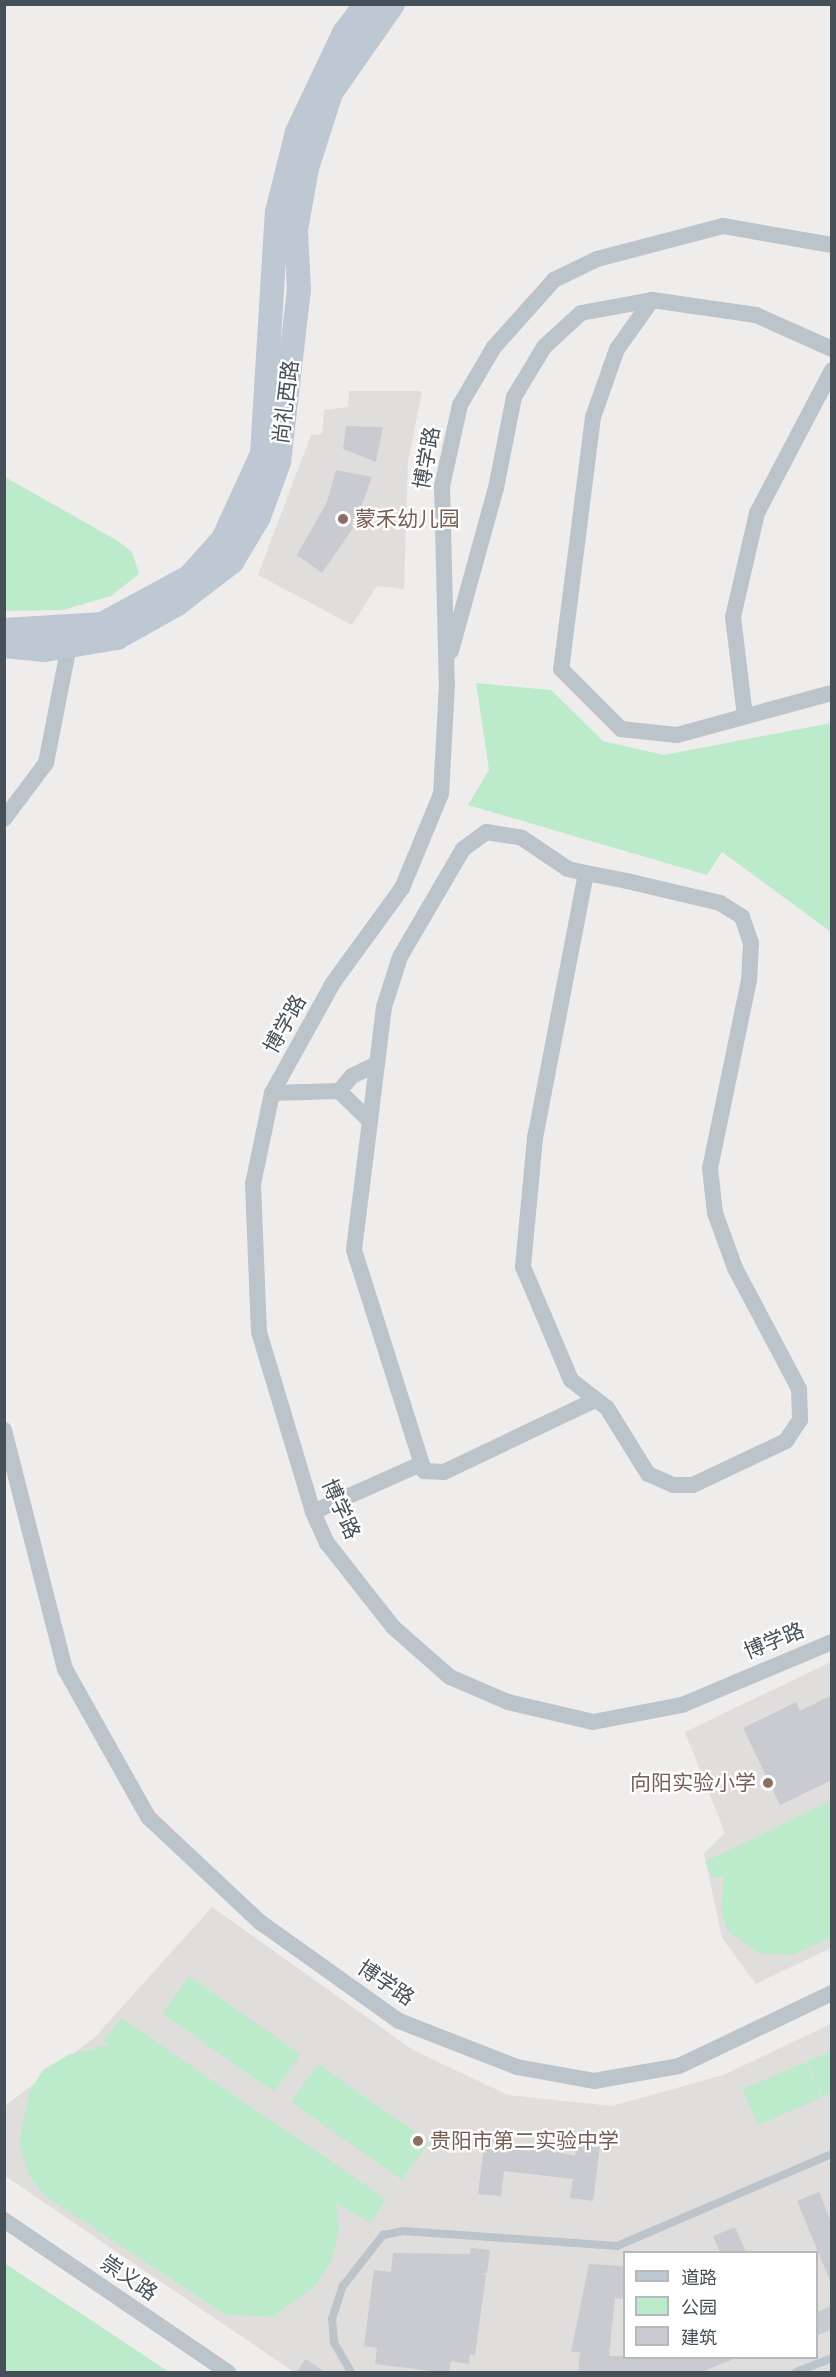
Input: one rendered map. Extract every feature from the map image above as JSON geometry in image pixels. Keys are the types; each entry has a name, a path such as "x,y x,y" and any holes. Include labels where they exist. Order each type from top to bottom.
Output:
{"street":[{"name":"尚礼西路","path":"4,630 102,624 189,577 223,539 262,454 277,212 297,132 344,33 366,4"},
{"name":"尚礼西路","path":"4,646 69,646 117,638 176,605 232,562 259,517 279,462 299,290 296,230 307,168 331,93 393,4"},
{"name":"博学路","path":"831,245 723,226 597,259 554,280 494,347 460,405 442,486 447,666 441,794 402,888 333,983 272,1093 253,1184 259,1332 313,1512 327,1543 393,1627 450,1677 508,1702 593,1722 682,1705 831,1642"},
{"path":"652,300 617,349 593,417 561,669 621,729 677,735 831,693"},
{"path":"447,666 496,488 514,397 544,347 581,313 652,300 756,315 831,349"},
{"path":"745,716 733,617 757,513 831,370"},
{"path":"4,819 46,763 69,646"},
{"path":"586,873 535,1138 523,1267 571,1380 593,1401 607,1408 648,1474 673,1485 693,1485 740,1466 786,1441 800,1420 799,1389 735,1268 715,1214 710,1168 749,980 751,943 742,917 720,903 586,873 568,869 522,838 486,832 462,849 400,957 384,1007 354,1250 424,1471 444,1472 593,1401"},
{"path":"339,1091 352,1076 377,1064"},
{"path":"272,1093 339,1091 370,1121"},
{"name":"博学路","path":"4,1430 65,1669 148,1817 260,1922 399,2021 517,2067 594,2081 680,2066 831,1993"},
{"path":"313,1512 421,1464"},
{"name":"崇义路","path":"4,2220 228,2373"}],"lane":[{"path":"351,2373 334,2342 332,2319 344,2286 383,2235 403,2231 617,2246 831,2154"},
{"path":"796,2373 831,2358"}],"shaded area":[{"name":"蒙禾幼儿园","path":"349,391 422,391 408,462 404,589 377,586 352,625 258,575 311,435 322,434 324,410 348,407"},
{"name":"向阳实验小学","path":"831,1662 831,1948 756,1984 722,1938 704,1853 725,1833 685,1732"},
{"name":"贵阳市第二实验中学","path":"212,1907 413,2050 508,2095 612,2106 723,2075 831,2024 831,2372 294,2372 5,2176 5,2106 95,2037"}],"green space":[{"path":"5,477 118,541 132,552 139,574 111,596 63,610 5,611"},
{"path":"476,683 551,690 603,741 664,755 831,723 831,932 722,852 707,875 468,805 489,770"},
{"path":"831,1800 831,1938 792,1955 758,1953 728,1931 721,1912 724,1874 714,1879 705,1862"},
{"path":"189,1976 300,2054 274,2092 163,2014"},
{"path":"121,2018 386,2199 370,2223 336,2203 339,2228 332,2260 316,2285 273,2317 224,2314 44,2195 28,2174 19,2142 30,2091 43,2070 70,2054 109,2045 103,2041"},
{"path":"831,2051 831,2093 822,2097 807,2061"},
{"path":"806,2062 821,2098 758,2125 742,2089"},
{"path":"318,2064 373,2103 370,2108 374,2103 429,2142 402,2180 291,2102"},
{"path":"4,2263 97,2324 169,2372 5,2372"}],"building":[{"path":"346,426 383,427 376,462 343,449"},
{"path":"336,470 372,477 353,528 322,573 297,555 327,502"},
{"path":"832,1695 832,1780 780,1805 743,1728 796,1702 800,1711"},
{"path":"486,2131 509,2134 507,2149 530,2151 531,2146 575,2156 578,2135 601,2138 593,2201 570,2198 573,2179 504,2171 501,2196 478,2194"},
{"path":"819,2192 831,2222 831,2283 818,2251 797,2201"},
{"path":"735,2227 746,2251 720,2251 713,2236"},
{"path":"471,2248 490,2250 487,2273 481,2274 486,2275 475,2355 470,2354 469,2364 451,2361 449,2372 439,2372 375,2364 377,2348 364,2346 374,2270 391,2272 393,2253 470,2254"},
{"path":"589,2264 623,2266 623,2299 615,2298 609,2356 623,2356 623,2359 734,2359 702,2372 578,2372 580,2352 571,2352"},
{"path":"832,2306 832,2329 818,2335 818,2311"},
{"path":"306,2359 325,2372 296,2372"}],"place":[{"name":"蒙禾幼儿园","path":"343,519"},
{"name":"向阳实验小学","path":"768,1783"},
{"name":"贵阳市第二实验中学","path":"418,2141"}]}
